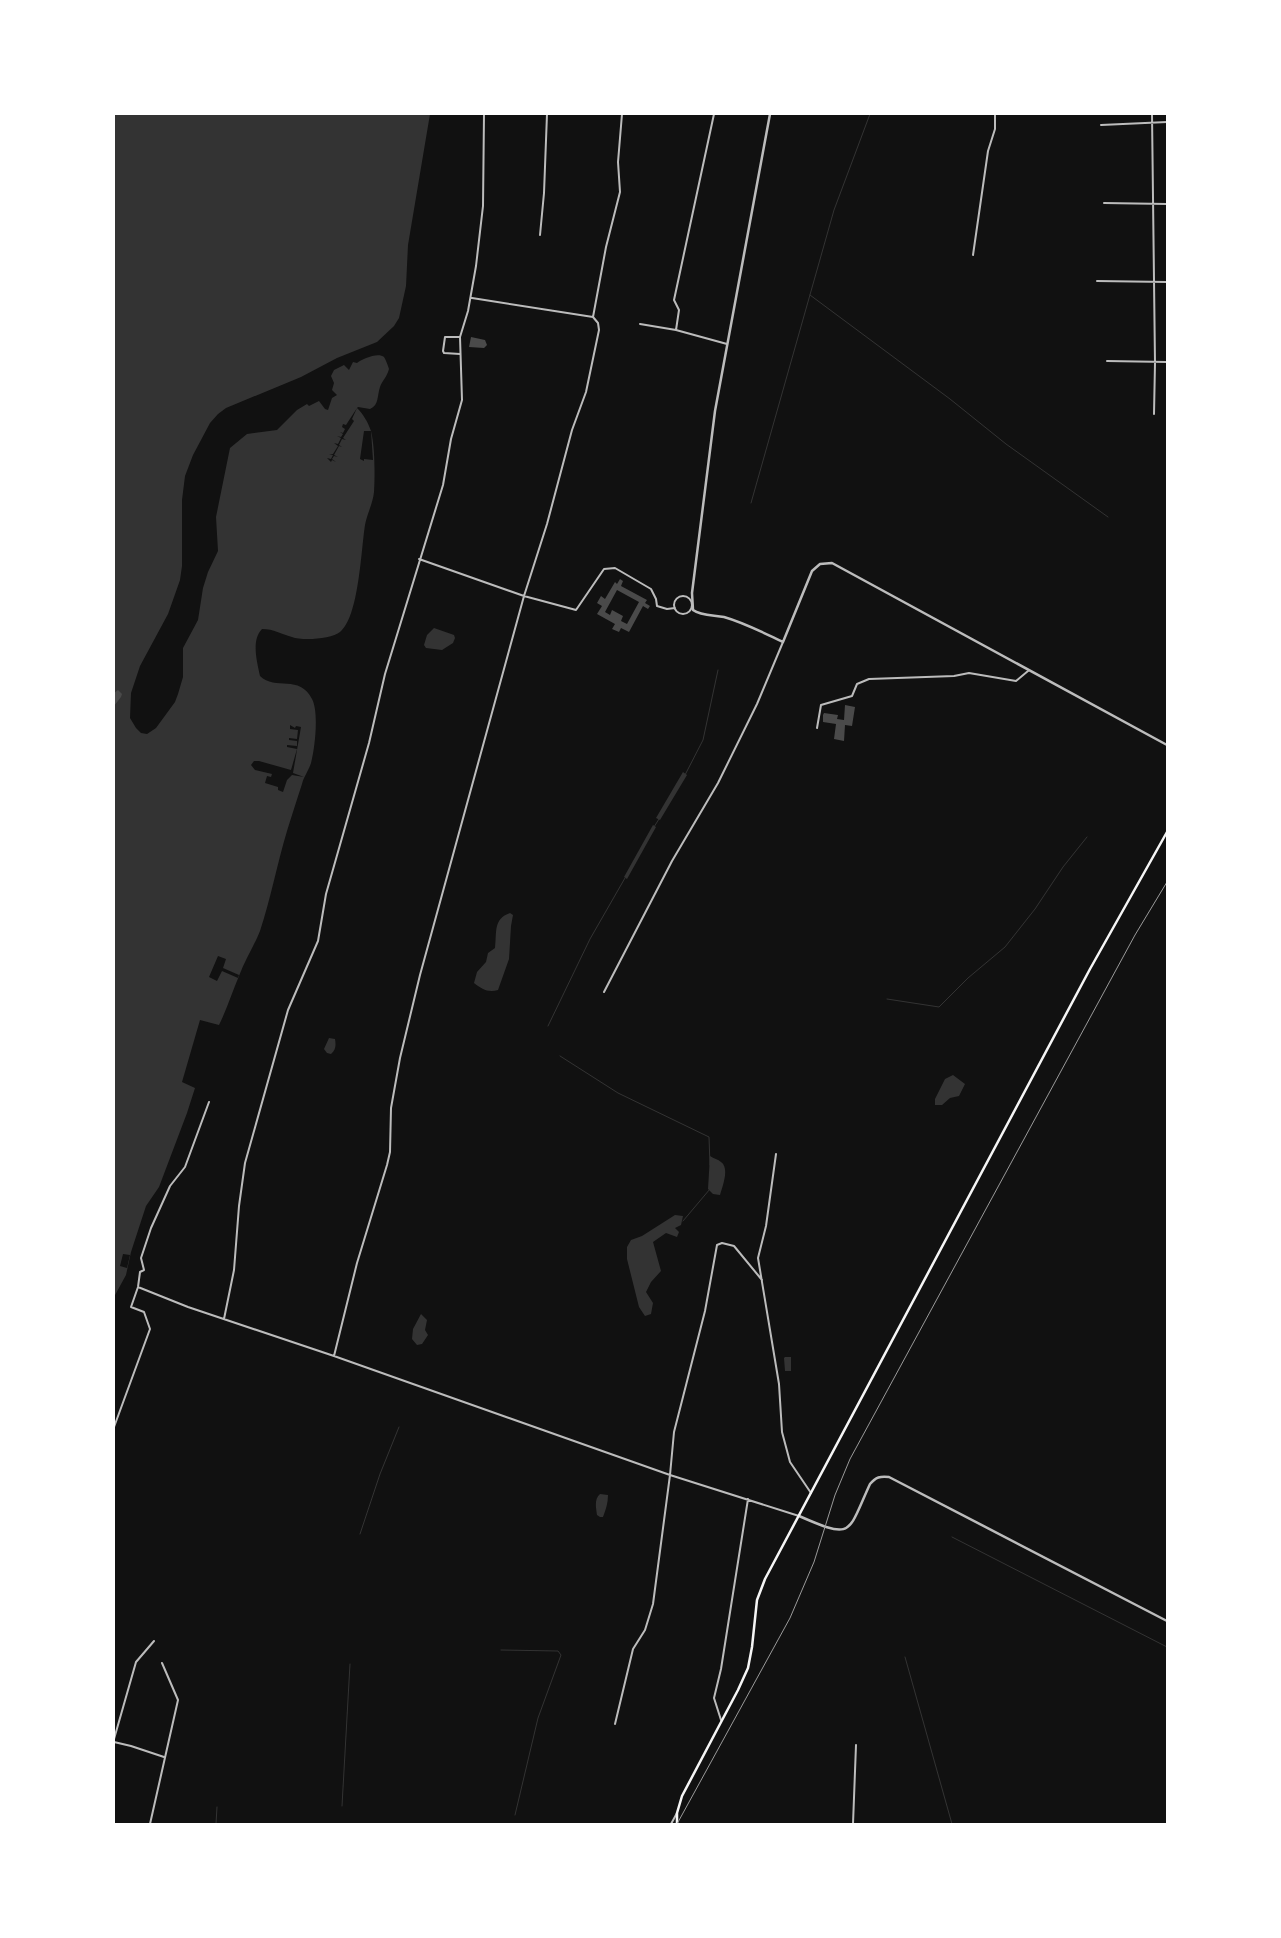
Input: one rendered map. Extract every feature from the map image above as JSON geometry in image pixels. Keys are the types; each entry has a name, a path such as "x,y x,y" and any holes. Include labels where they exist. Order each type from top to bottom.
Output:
{"main road":[{"path":"677,1824 677,1813 682,1796 748,1668 757,1600 761,1589 1090,969 1167,832"}],"street":[{"path":"224,1319 234,1270 239,1206 245,1163 288,1010 318,941 326,894 385,674 443,486 451,439 462,400 460,337 471,298 483,206 484,114"},
{"path":"540,235 544,193 547,114"},
{"path":"593,317 606,247 620,192 617,174 622,114"},
{"path":"676,330 678,310 674,302 675,292 714,114"},
{"path":"689,612 692,604 715,411 770,114"},
{"path":"973,255 988,151 995,128 995,114"},
{"path":"1152,114 1154,414"},
{"path":"1101,124 1167,122"},
{"path":"1104,203 1167,204"},
{"path":"1097,281 1167,282"},
{"path":"334,1356 357,1262 388,1159 391,1108 400,1058 420,975 524,596 547,524 572,430 586,392 599,330 598,322 593,317 471,298"},
{"path":"640,324 676,330 727,344"},
{"path":"460,337 445,337 443,351 460,354"},
{"path":"1108,362 1167,362"},
{"path":"419,559 524,596 576,610 604,569 615,568 652,589 657,606 667,609 675,608"},
{"path":"604,992 672,861 718,783 757,704 812,571 820,564 832,563 1167,745"},
{"path":"675,608 676,600 681,597 687,598 692,604 694,611"},
{"path":"675,608 681,614 694,611 723,617 783,642"},
{"path":"817,728 821,705 852,696 857,684 869,679 954,676 969,673 1016,681 1028,670"},
{"path":"114,1427 150,1329 144,1312 131,1307 138,1287 140,1272 144,1270 141,1258 151,1228 170,1186 186,1166 210,1102"},
{"path":"776,1154 766,1226 758,1258 779,1384 782,1432 790,1462 811,1493"},
{"path":"615,1724 633,1649 645,1630 653,1604 674,1432 705,1311 717,1245 722,1242 734,1246 762,1280"},
{"path":"138,1287 224,1319 670,1475 799,1516 826,1528 838,1531 844,1530 852,1524 870,1484 875,1478 881,1476 890,1477 1167,1620"},
{"path":"721,1720 714,1698 721,1669 748,1500"},
{"path":"154,1641 136,1662 114,1741 165,1758"},
{"path":"150,1824 178,1700 162,1664"},
{"path":"853,1824 856,1745"},
{"path":"671,1824 677,1813"}],"shaded area":[{"path":"114,114 430,114 408,245 406,286 399,318 394,326 377,342 337,358 301,377 226,408 210,423 193,455 185,476 182,500 182,566 180,580 168,614 140,666 131,693 130,718 141,733 147,734 156,728 175,702 183,677 183,648 198,620 203,588 218,551 216,517 230,448 247,434 277,430 297,410 307,404 309,406 319,401 328,410 332,398 337,395 332,390 334,383 331,376 334,370 344,365 349,370 353,362 357,363 378,355 385,358 389,369 380,387 376,403 370,409 357,408 365,418 371,431 375,469 374,492 365,525 355,598 346,624 340,632 324,638 297,638 262,629 257,639 256,651 260,676 273,682 301,687 307,691 312,699 316,721 315,740 310,766 303,781 287,831 258,937 241,970 219,1025 200,1020 182,1082 195,1088 159,1187 146,1206 131,1252 126,1275 114,1297"},
{"path":"434,628 454,635 453,643 442,650 426,648 424,645 427,635"},
{"path":"683,772 687,775 660,820 656,818"},
{"path":"653,825 656,827 627,879 624,877"},
{"path":"510,913 513,915 509,959 498,990 485,990 474,983 477,972 486,962 488,953 495,948 498,922"},
{"path":"329,1038 335,1039 335,1049 331,1054 327,1053 324,1049"},
{"path":"953,1075 965,1084 959,1096 950,1098 942,1105 935,1105 935,1099 945,1079"},
{"path":"710,1156 724,1165 725,1178 720,1195 713,1194 708,1189"},
{"path":"675,1215 683,1216 681,1225 675,1228 679,1232 677,1237 666,1233 653,1242 661,1271 651,1282 646,1292 653,1303 651,1314 645,1316 639,1307 627,1259 627,1247 631,1240 642,1236"},
{"path":"421,1314 427,1320 425,1330 428,1335 422,1344 417,1345 412,1339 413,1329"},
{"path":"785,1357 791,1357 791,1371 785,1371"},
{"path":"600,1494 608,1495 603,1517 597,1515 596,1509 596,1501"}],"pier":[{"path":"357,408 352,419 354,421 343,438 346,440 342,439 339,445 342,447 339,446 334,455 338,457 334,456 332,459 336,462 332,460 331,462 327,458 331,459 333,455 329,454 333,454 338,446 334,443 338,444 341,438 337,436 341,437 343,434 340,432 343,433 345,429 342,427 343,424 346,425"},
{"path":"364,431 371,431 373,460 364,459 364,461 360,459"},
{"path":"290,725 295,728 296,726 301,727 293,773 304,777 292,775 287,780 283,792 278,790 278,787 265,783 267,776 271,777 272,774 255,770 251,765 254,761 259,761 291,770 297,749 287,747 287,745 297,746 297,741 289,740 289,738 297,739 298,730 290,729"},
{"path":"218,956 226,959 223,968 239,975 238,978 222,971 217,981 209,977"},
{"path":"123,1254 130,1255 127,1268 120,1266"}],"building":[{"path":"471,337 485,340 487,345 484,348 469,347"},
{"path":"620,579 623,581 621,586 647,600 645,603 650,606 648,609 643,606 629,632 621,628 619,632 612,629 615,624 597,614 602,606 597,603 601,596 605,599 615,582 617,584","holes":["617,590 639,602 627,624 621,621 623,616 612,610 610,615 605,612"]},
{"path":"118,690 122,694 114,706 114,693"},
{"path":"845,705 855,707 852,726 845,725 844,741 834,739 836,724 823,722 823,715 824,713 838,715 837,719 844,720"}],"waterway":[{"path":"751,503 834,210 870,114"},
{"path":"810,295 950,399 1006,444 1108,517"},
{"path":"685,775 703,740 718,670"},
{"path":"654,827 659,819"},
{"path":"887,999 939,1007 968,978 1005,947 1087,837"},
{"path":"548,1026 590,939 625,878"},
{"path":"560,1056 618,1093 709,1137 710,1165"},
{"path":"683,1221 710,1189"},
{"path":"360,1534 380,1474 399,1427"},
{"path":"952,1537 1167,1647"},
{"path":"501,1650 558,1651 561,1655 538,1718 515,1815"},
{"path":"905,1657 952,1824"},
{"path":"342,1806 350,1664"},
{"path":"216,1824 217,1807"}],"railway":[{"path":"677,1824 790,1618 814,1562 835,1495 850,1459 1135,935 1167,882"}]}
